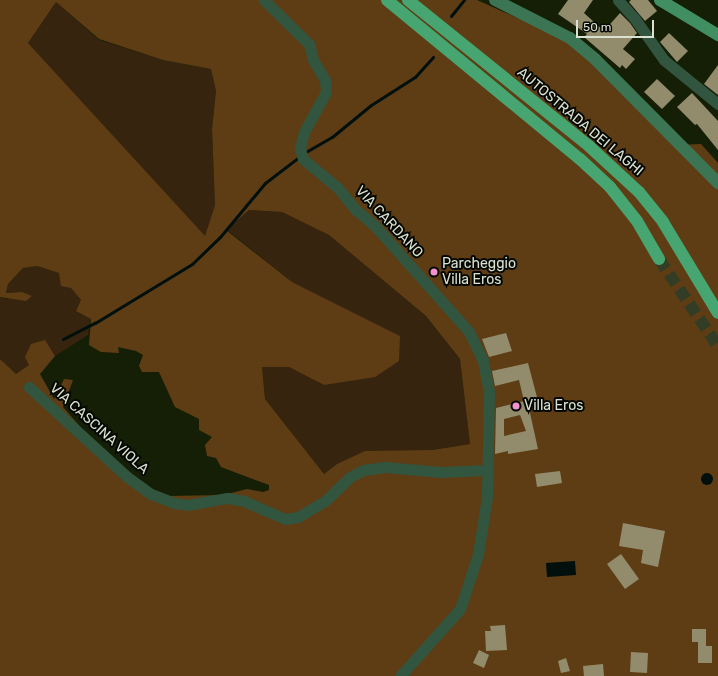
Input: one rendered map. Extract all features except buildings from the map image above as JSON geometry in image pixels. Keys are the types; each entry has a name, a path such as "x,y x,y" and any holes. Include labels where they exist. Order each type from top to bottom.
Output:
{"highway":[{"name":"AUTOSTRADA DEI LAGHI","path":"387,0 580,159 610,187 637,221 659,259"},
{"name":"AUTOSTRADA DEI LAGHI","path":"408,0 590,147 640,192 663,222 718,313"}],"main road":[{"path":"495,0 570,38 595,59 718,183"},
{"path":"660,0 718,35"}],"street":[{"name":"VIA CARDANO","path":"264,0 308,44 313,60 326,80 326,92 309,120 300,148 303,159 338,188 356,210 375,226 469,332 483,362 489,392 487,497 478,554 460,608 400,676"},
{"path":"618,0 636,19 664,60 718,104"},
{"name":"VIA CASCINA VIOLA","path":"29,387 126,476 151,494 175,504 187,505 227,498 244,501 285,519 298,517 325,501 350,477 363,470 385,467 441,472 487,470"}],"shaded area":[{"path":"0,0 477,0 574,43 677,145 701,144 718,163 718,676 0,676 0,359 16,374 29,365 25,357 31,344 45,340 55,356 40,374 54,399 64,379 73,380 63,407 98,447 148,490 168,496 223,495 247,489 263,492 269,490 269,485 221,467 216,458 207,456 205,445 212,437 199,430 199,419 175,407 159,372 142,372 139,366 143,355 136,351 118,347 119,353 101,352 89,345 91,319 76,311 81,300 71,288 61,286 59,273 37,266 23,268 8,284 6,293 22,292 32,296 26,301 0,297","holes":["56,2 99,39 163,60 211,69 216,91 212,129 215,205 205,236 28,43","249,210 282,212 329,235 426,316 460,359 470,444 432,450 365,451 337,464 324,474 265,399 262,367 289,367 324,385 375,377 399,361 400,336 292,282 226,230"]},
{"path":"56,2 99,40 163,60 211,69 216,91 212,129 215,205 205,237 28,43"},
{"path":"249,210 282,212 329,235 426,316 460,359 470,444 337,464 324,474 265,399 262,367 289,367 324,385 400,336 292,282 226,229"},
{"path":"37,266 59,273 81,300 91,318 88,335 55,356 45,341 29,365 16,374 0,359 0,297 7,299 22,292 6,293 8,284 23,268"},
{"path":"705,473 709,473 713,479 709,485 705,485 701,481 701,477"},
{"path":"575,561 576,575 547,577 546,563"}],"waterway":[{"path":"451,16 464,0"},
{"path":"304,153 332,137 371,105 415,77 433,57"},
{"path":"63,339 95,323 192,264 220,237 265,183 299,157"}],"tunnel":[{"path":"659,259 718,346"}],"place":[{"name":"Parcheggio Villa Eros","path":"434,272"},
{"name":"Villa Eros","path":"516,406"}]}
